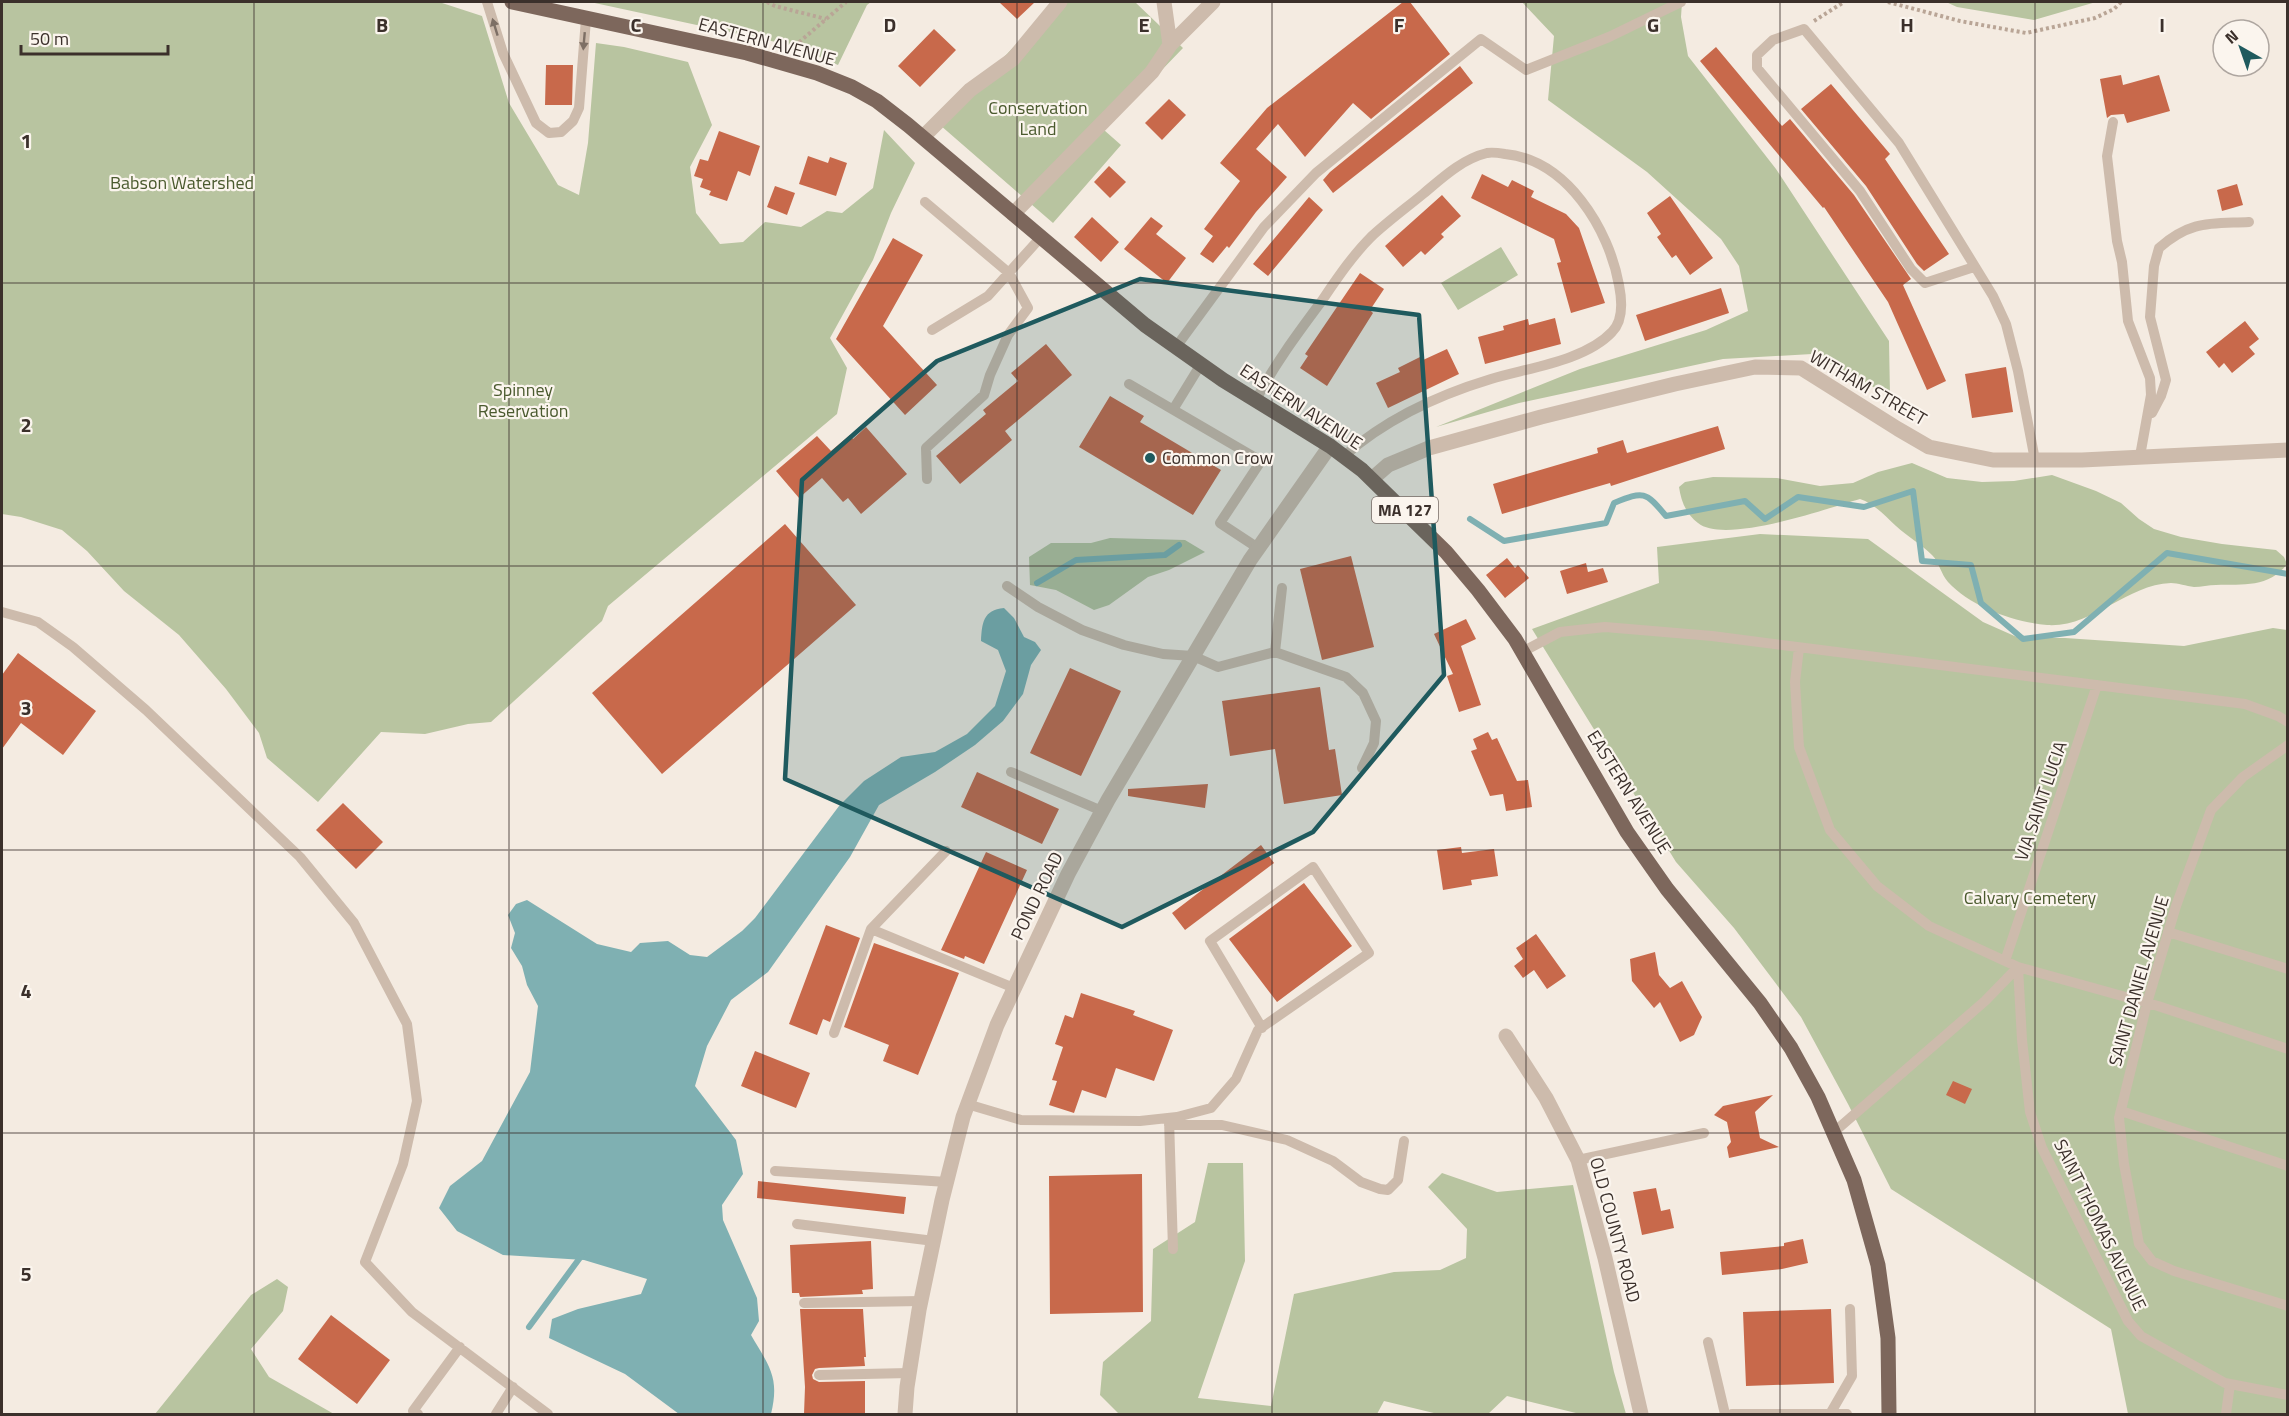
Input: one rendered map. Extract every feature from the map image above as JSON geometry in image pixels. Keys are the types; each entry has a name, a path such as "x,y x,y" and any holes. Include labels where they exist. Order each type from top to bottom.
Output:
{"main road":[{"name":"EASTERN AVENUE","path":"512,2 747,53 818,73 852,87 877,101 1145,325 1344,456 1372,479 1446,552 1478,591 1522,652 1626,832 1667,889 1760,1003 1791,1048 1818,1097 1854,1180 1878,1265 1888,1338 1889,1414"}],"street":[{"path":"922,137 970,90 1013,58 1060,2"},
{"path":"1164,2 1170,45"},
{"path":"1013,214 1152,72 1170,45 1213,2"},
{"name":"WITHAM STREET","path":"1372,479 1388,465 1429,448 1642,392 1755,367 1801,368 1929,447 1993,460 2082,460 2288,450"},
{"name":"POND ROAD","path":"905,1414 909,1372 921,1301 947,1182 967,1104 997,1025 1068,874 1102,811 1258,548 1330,446"},
{"name":"OLD COUNTY ROAD","path":"1506,1036 1546,1098 1578,1160 1605,1258 1641,1414"}],"lane":[{"path":"487,2 503,53 536,123 549,133 561,132 573,121 579,108 586,19"},
{"path":"1176,347 1264,227 1316,173 1481,39 1526,70 1609,37 1681,2"},
{"path":"1974,267 1925,283 1911,269 1860,191 1757,68 1757,55 1773,40 1804,29 1899,143 1993,296 2006,324 2018,371 2035,460"},
{"path":"2113,122 2107,156 2128,321 2150,378 2151,395 2140,456"},
{"path":"1256,400 1300,330 1341,273 1370,238 1454,167 1488,152 1516,155 1535,162 1553,174 1579,196 1593,215 1616,266 1621,295 1620,318 1612,332 1591,347 1553,364 1490,379 1429,403 1392,421 1364,439 1344,456"},
{"path":"925,202 1009,273 1028,308 1008,335 990,375 984,395 926,448 927,479"},
{"path":"2146,424 2161,396 2166,380 2150,317 2154,266 2159,248 2188,227 2249,222"},
{"path":"932,330 988,296 1041,237"},
{"path":"1174,408 1201,364"},
{"path":"1129,384 1174,408 1261,461 1220,523 1258,548"},
{"path":"1007,586 1082,630 1124,645 1162,654 1193,656 1218,667 1275,652 1346,677 1363,693 1376,722 1374,743 1362,768"},
{"path":"1275,652 1282,588"},
{"path":"2,612 38,622 73,647 146,710 300,857 354,923 407,1024 417,1101 403,1164 365,1262 412,1312 548,1414"},
{"path":"1522,652 1560,632 1605,627 1712,636 2246,704 2288,722"},
{"path":"1799,648 1795,682 1799,747 1830,830 1877,886 1929,926 2018,967 2147,1003 2288,1049"},
{"name":"VIA SAINT LUCIA","path":"2005,961 2097,685"},
{"name":"SAINT DANIEL AVENUE","path":"2288,745 2243,777 2211,810 2168,932 2147,1003 2120,1118 2124,1164 2139,1244 2152,1261 2174,1271 2288,1306"},
{"path":"1011,772 1102,811"},
{"path":"834,1033 871,929 946,851"},
{"path":"1169,1122 1211,1108 1236,1079 1258,1030 1262,1028 1368,953 1314,867 1210,940 1262,1028"},
{"path":"871,929 1014,988"},
{"path":"2168,932 2288,969"},
{"path":"1834,1132 1985,1001 2018,967"},
{"name":"SAINT THOMAS AVENUE","path":"2018,967 2022,1040 2030,1112 2042,1148 2128,1321 2141,1336 2229,1384 2288,1395"},
{"path":"967,1104 1021,1120 1140,1120 1222,1125 1287,1140 1333,1161 1361,1182 1388,1190 1398,1180 1404,1141"},
{"path":"2121,1112 2288,1166"},
{"path":"1169,1122 1173,1249"},
{"path":"1578,1160 1704,1133"},
{"path":"775,1171 947,1182"},
{"path":"797,1224 934,1241"},
{"path":"804,1303 921,1301"},
{"path":"1830,1414 1852,1376 1850,1309"},
{"path":"1708,1342 1725,1414"},
{"path":"418,1414 413,1411 460,1347"},
{"path":"819,1375 909,1372"},
{"path":"2226,1414 2229,1384"},
{"path":"496,1414 513,1387"},
{"path":"1732,1414 1847,1414"}],"path":[{"path":"767,2 826,19"},
{"path":"776,62 846,2"},
{"path":"1804,29 1844,2"},
{"path":"1888,2 1960,21 2026,33 2095,18 2114,9 2121,2"}],"highlighted area":[{"path":"1140,279 1419,315 1444,675 1313,832 1122,927 785,779 802,480 937,361"}],"green space":[{"path":"2,2 439,2 482,16 509,103 558,185 579,195 588,143 596,43 688,62 712,125 690,167 696,213 720,244 743,242 765,222 801,227 827,211 842,213 873,188 884,130 915,163 891,213 873,260 830,338 847,368 837,414 608,606 602,621 491,722 468,724 425,734 381,732 318,802 267,758 259,733 226,689 179,635 124,591 87,551 62,530 21,517 2,514"},
{"path":"590,2 871,2 867,5 838,65 794,46"},
{"name":"Conservation Land","path":"1056,2 1135,2 1183,48 1104,130 1121,145 1053,223 940,125"},
{"path":"1522,2 1682,2 1681,17 1688,56 1776,169 1889,341 1890,396 1812,354 1723,359 1519,403 1436,427 1580,369 1706,330 1748,311 1739,266 1721,239 1647,172 1548,100 1554,36"},
{"path":"1946,2 2096,2 2034,20 1957,7"},
{"path":"1501,247 1518,275 1458,310 1441,283"},
{"path":"1912,463 1947,478 1982,482 2014,481 2052,475 2121,503 2154,529 2181,537 2276,550 2284,557 2287,564 2272,577 2255,583 2194,587 2171,583 2154,586 2079,620 2047,625 2007,617 1969,599 1948,582 1928,551 1875,507 1860,499 1777,523 1730,530 1711,529 1690,516 1679,487 1685,482 1713,477 1777,478 1820,486 1853,483 1878,472"},
{"name":"Calvary Cemetery","path":"1760,534 1868,539 1983,622 2019,638 2065,638 2184,646 2273,628 2287,630 2287,1414 2128,1414 2111,1329 1891,1189 1801,1017 1734,928 1676,862 1532,629 1659,583 1657,547"},
{"path":"1110,538 1185,540 1205,552 1169,570 1148,577 1109,605 1094,610 1056,590 1030,585 1029,557 1051,543 1091,543"},
{"path":"1208,1163 1243,1163 1245,1261 1198,1398 1271,1406 1294,1294 1394,1272 1440,1270 1466,1258 1467,1229 1428,1187 1442,1173 1497,1192 1573,1185 1614,1372 1626,1414 1580,1414 1507,1396 1488,1414 1438,1414 1384,1401 1377,1414 1119,1414 1100,1395 1103,1362 1151,1321 1153,1249 1195,1222"},
{"path":"277,1279 288,1287 283,1311 251,1349 269,1377 334,1414 155,1414 251,1295"}],"water":[{"path":"1004,608 1014,618 1024,637 1035,642 1041,650 1031,665 1023,694 1003,721 975,745 879,805 850,857 768,972 731,1000 707,1046 695,1086 736,1140 743,1174 722,1205 723,1220 757,1298 759,1321 751,1335 771,1372 774,1390 771,1414 679,1414 625,1374 549,1338 552,1319 578,1309 641,1294 647,1279 584,1260 503,1255 457,1231 439,1208 450,1186 482,1161 530,1072 538,1006 527,985 522,966 511,948 515,933 508,915 516,904 527,900 597,944 631,952 640,943 668,941 690,955 707,957 742,931 755,918 839,806 864,781 901,757 935,752 967,734 995,706 1006,671 998,650 981,641 981,634 985,618 992,611"}],"building":[{"path":"999,2 1035,2 1017,19"},
{"path":"1403,2 1410,2 1450,54 1371,119 1353,103 1305,157 1278,124 1256,149 1287,177 1256,212 1229,248 1227,246 1213,263 1200,254 1213,236 1204,229 1240,181 1220,163 1267,108"},
{"path":"934,29 956,50 920,87 898,66"},
{"path":"1716,47 1782,126 1790,119 1854,195 1911,279 1903,285 1946,381 1927,390 1888,302 1824,207 1700,61"},
{"path":"546,65 573,65 572,105 545,105"},
{"path":"1460,66 1473,83 1333,193 1323,180 1330,172"},
{"path":"2121,75 2123,85 2159,75 2170,111 2127,123 2124,114 2111,115 2107,118 2100,79"},
{"path":"1831,84 1890,154 1885,159 1949,254 1924,271 1917,264 1866,186 1801,109"},
{"path":"1169,99 1186,115 1162,140 1145,123"},
{"path":"719,131 760,146 750,176 738,171 727,201 709,195 711,191 700,187 703,179 694,176 700,159 708,161"},
{"path":"808,156 828,163 830,157 847,163 836,196 799,184"},
{"path":"1109,166 1126,182 1110,198 1094,182"},
{"path":"1482,174 1508,187 1512,180 1534,191 1531,197 1566,214 1579,228 1605,303 1571,313 1557,263 1561,262 1554,239 1471,198"},
{"path":"2237,184 2243,205 2222,211 2217,190"},
{"path":"775,186 795,193 787,215 767,207"},
{"path":"1442,195 1461,216 1441,234 1444,237 1425,255 1421,251 1403,267 1385,246"},
{"path":"1670,196 1713,258 1690,275 1676,255 1672,258 1657,237 1661,234 1647,213"},
{"path":"1309,197 1323,210 1268,276 1253,264"},
{"path":"1092,217 1119,242 1101,262 1074,237"},
{"path":"1151,217 1163,226 1156,234 1186,258 1167,283 1124,249"},
{"path":"893,238 923,255 883,326 937,385 905,415 836,339"},
{"path":"1360,273 1384,289 1370,310 1373,313 1327,386 1300,368 1308,356 1305,354"},
{"path":"1721,288 1729,313 1645,341 1636,315"},
{"path":"1555,318 1561,344 1485,364 1478,337 1504,330 1503,326 1528,319 1529,325"},
{"path":"2245,321 2259,339 2249,347 2255,354 2232,373 2224,363 2219,368 2206,352"},
{"path":"1046,344 1072,375 1005,431 1012,440 960,484 936,456 986,414 983,410 1018,381 1011,373"},
{"path":"1447,349 1459,374 1388,408 1376,383 1400,372 1398,368 1422,356 1423,360"},
{"path":"2006,367 2013,412 1972,418 1965,374"},
{"name":"Common Crow","path":"1110,396 1144,416 1140,422 1221,470 1193,515 1079,447"},
{"path":"1718,426 1725,449 1611,486 1610,483 1502,514 1493,484 1598,453 1597,448 1623,440 1627,453"},
{"path":"866,427 907,474 861,514 848,498 843,502 822,478 799,498 776,471 817,436 831,451 850,435 853,439"},
{"path":"785,524 856,605 662,774 592,693"},
{"path":"1351,556 1374,647 1322,660 1300,569"},
{"path":"1507,558 1515,568 1518,565 1529,578 1505,598 1486,575"},
{"path":"1586,563 1588,572 1603,568 1608,582 1567,594 1560,571"},
{"path":"1466,619 1476,639 1461,646 1481,705 1459,712 1447,676 1453,674 1434,634"},
{"path":"18,653 96,711 63,755 21,723 2,749 2,675"},
{"path":"1070,668 1121,691 1081,776 1030,753"},
{"path":"1320,687 1329,750 1335,749 1342,795 1284,804 1275,749 1230,756 1222,701"},
{"path":"1488,732 1492,740 1497,738 1517,781 1528,780 1532,807 1506,811 1503,794 1490,796 1471,751 1477,749 1473,739"},
{"path":"977,772 1059,809 1042,844 961,807"},
{"path":"1208,784 1205,808 1128,796 1128,789"},
{"path":"343,803 383,842 356,869 316,830"},
{"path":"1261,845 1274,863 1185,930 1172,913"},
{"path":"1461,847 1462,853 1494,849 1498,876 1471,880 1472,885 1443,890 1437,850"},
{"path":"986,852 1027,870 984,964 941,950"},
{"path":"1304,883 1352,946 1277,1002 1229,939"},
{"path":"826,925 860,938 830,1022 823,1019 817,1035 789,1024"},
{"path":"1536,934 1566,976 1547,989 1534,970 1523,978 1514,966 1523,959 1516,948"},
{"path":"874,943 959,973 918,1075 883,1061 889,1045 844,1027"},
{"path":"1655,952 1659,975 1670,988 1682,981 1702,1017 1694,1035 1680,1042 1660,1002 1654,1008 1632,981 1630,959"},
{"path":"1081,993 1135,1011 1133,1015 1173,1030 1154,1081 1116,1068 1106,1098 1082,1090 1074,1113 1049,1105 1057,1081 1052,1080 1063,1047 1055,1044 1065,1015 1073,1018"},
{"path":"755,1051 810,1073 796,1108 741,1086"},
{"path":"1953,1081 1972,1089 1965,1104 1946,1095"},
{"path":"1773,1095 1755,1112 1760,1138 1779,1147 1729,1158 1727,1147 1731,1142 1727,1122 1714,1115 1723,1106"},
{"path":"1142,1174 1143,1312 1050,1314 1049,1176"},
{"path":"758,1181 906,1197 904,1214 757,1198"},
{"path":"1656,1188 1661,1211 1670,1209 1674,1228 1642,1235 1633,1192"},
{"path":"1803,1239 1808,1263 1782,1269 1722,1275 1720,1252 1784,1246 1784,1243"},
{"path":"871,1241 873,1289 862,1290 863,1294 800,1297 799,1293 792,1293 790,1245"},
{"path":"800,1309 863,1309 865,1366 819,1368 815,1369 812,1375 813,1379 819,1382 865,1381 865,1414 804,1414 805,1387"},
{"path":"1831,1309 1834,1383 1746,1386 1743,1312"},
{"path":"331,1315 390,1360 357,1404 298,1359"}],"waterway":[{"path":"1470,519 1504,541 1606,523 1614,503 1638,495 1648,498 1666,516 1745,501 1765,519 1798,497 1864,507 1913,491 1922,561 1971,565 1981,603 2023,639 2074,632 2167,553 2288,574"},
{"path":"1037,583 1076,560 1165,555 1179,545"},
{"path":"529,1327 582,1255"}],"place":[{"name":"Common Crow","path":"1150,458"}],"park label":[{"name":"Babson Watershed","path":"182,183"},
{"name":"Spinney Reservation","path":"523,400"}]}
